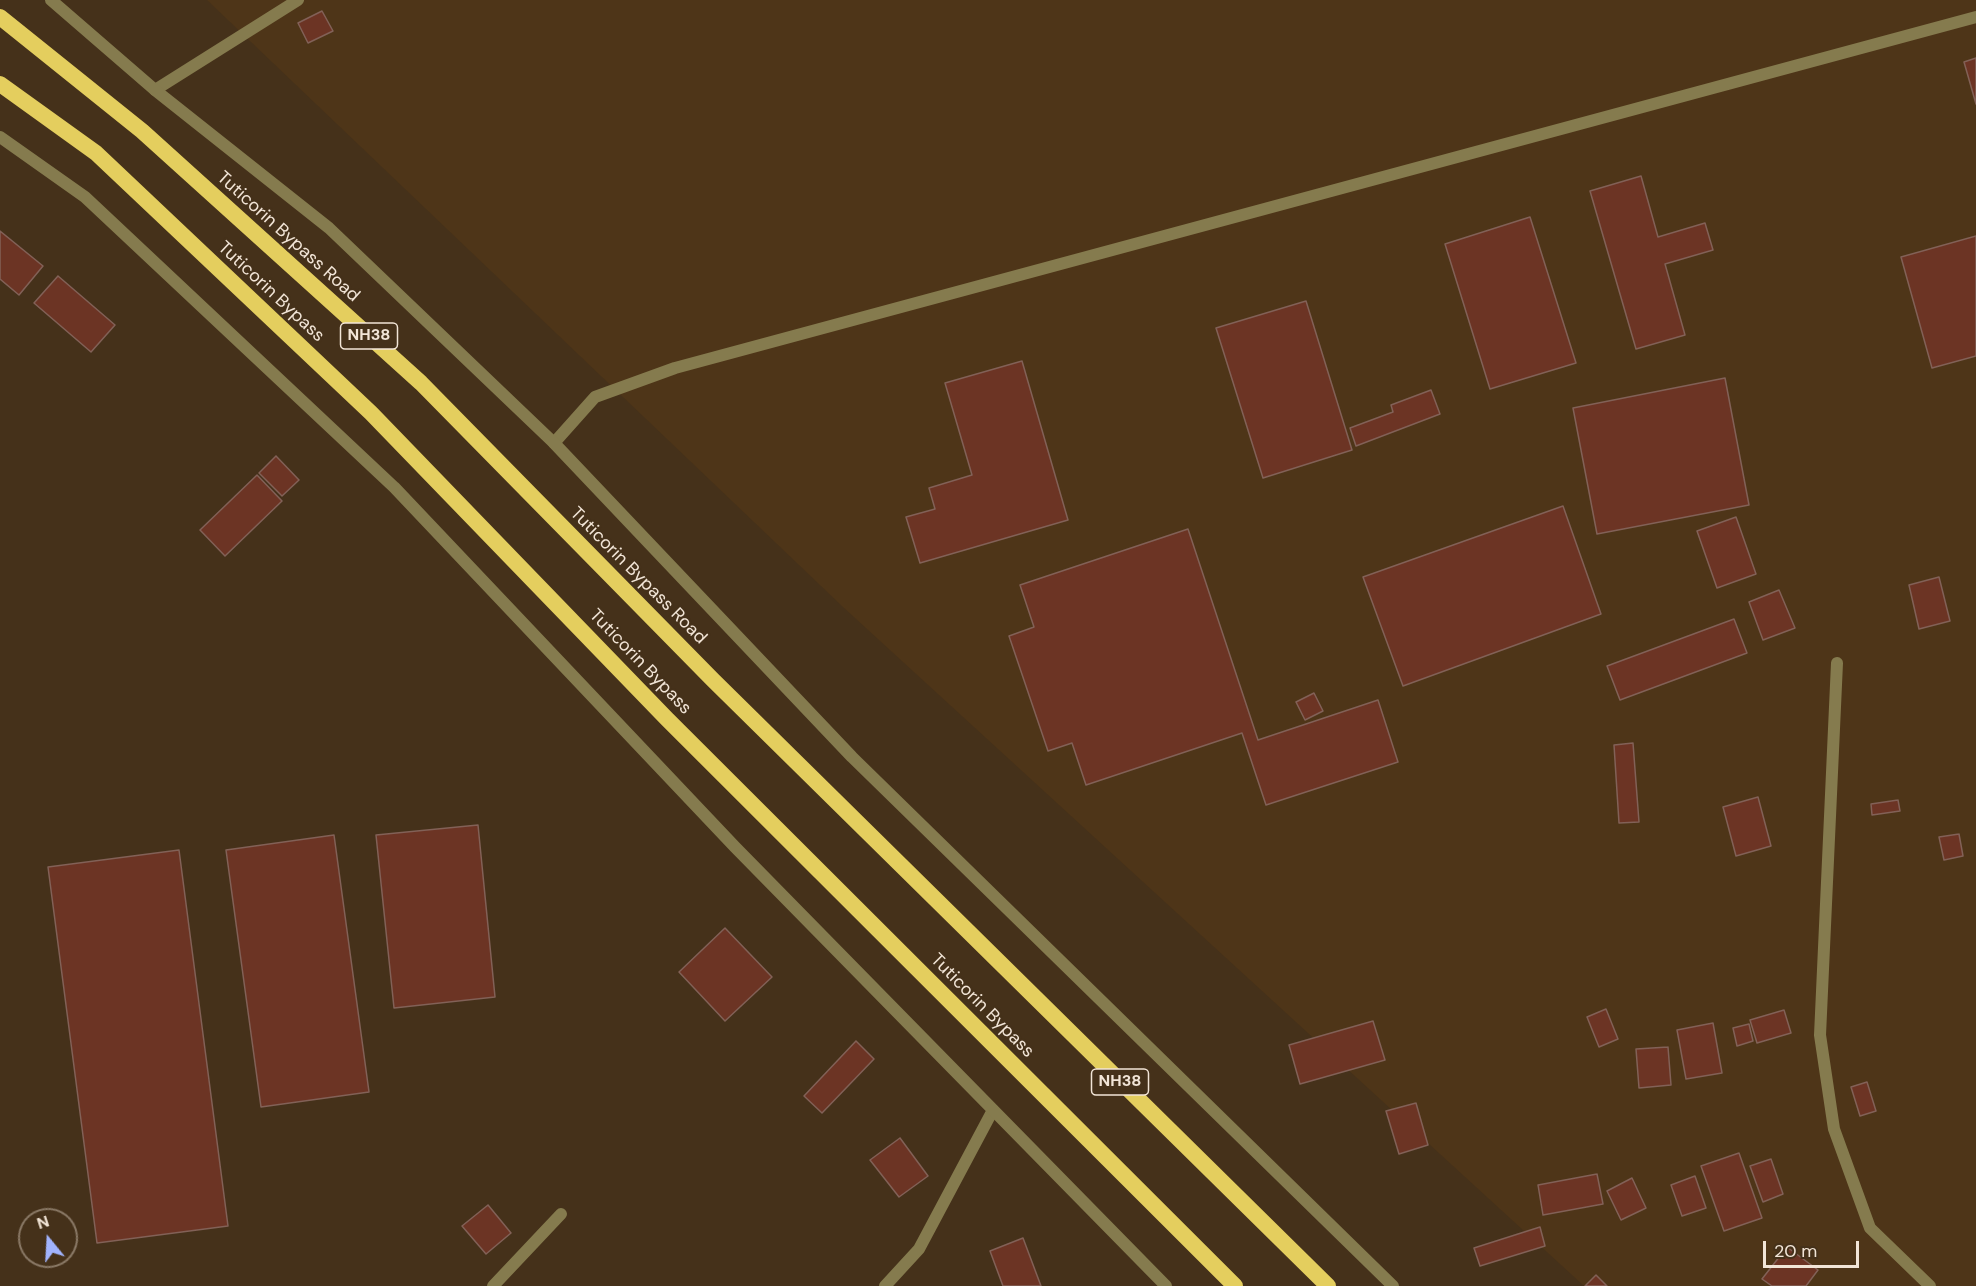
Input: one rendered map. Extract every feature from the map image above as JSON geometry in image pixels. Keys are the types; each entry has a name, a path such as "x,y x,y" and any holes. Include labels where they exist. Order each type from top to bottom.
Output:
{"highway":[{"name":"Tuticorin Bypass Road","path":"0,17 141,131 421,383 713,680 1328,1286"},
{"name":"Tuticorin Bypass","path":"0,84 96,153 371,413 667,719 1235,1286"}],"street":[{"path":"51,0 155,90 329,228 554,443 852,757 1393,1286"},
{"path":"155,90 298,0"},
{"path":"554,443 595,397 675,368 1976,16"},
{"path":"0,137 85,197 394,487 735,847 1166,1286"},
{"path":"1837,663 1820,1035 1830,1106 1834,1129 1870,1228 1930,1286"},
{"path":"885,1286 919,1249 993,1110"},
{"path":"493,1286 561,1214"}],"shaded area":[{"path":"207,0 1976,0 1976,1286 1584,1286 843,607"}],"building":[{"path":"322,11 333,31 308,43 298,23"},
{"path":"1976,58 1976,104 1964,62"},
{"path":"1641,176 1658,237 1705,223 1713,250 1665,264 1685,335 1636,349 1590,191"},
{"path":"1530,217 1576,363 1490,389 1445,244"},
{"path":"0,231 43,266 19,295 0,279"},
{"path":"1976,236 1976,356 1932,368 1901,257"},
{"path":"58,276 115,325 91,352 34,303"},
{"path":"1306,301 1352,450 1263,478 1216,328"},
{"path":"1022,361 1068,520 920,563 906,517 935,509 929,488 972,475 945,383"},
{"path":"1725,378 1749,505 1597,534 1573,408"},
{"path":"1431,390 1440,414 1356,446 1350,428 1393,412 1391,405"},
{"path":"276,456 299,480 282,496 259,473"},
{"path":"257,475 282,501 225,556 200,530"},
{"path":"1563,506 1601,614 1403,686 1363,577"},
{"path":"1736,517 1756,574 1717,588 1697,531"},
{"path":"1188,529 1258,740 1378,700 1398,762 1266,805 1242,733 1086,785 1072,743 1048,751 1009,636 1034,627 1020,585"},
{"path":"1939,577 1950,621 1919,629 1909,585"},
{"path":"1779,590 1795,628 1763,640 1749,602"},
{"path":"1734,619 1747,653 1620,700 1607,666"},
{"path":"1314,693 1323,711 1305,720 1296,702"},
{"path":"1633,743 1639,822 1619,823 1614,745"},
{"path":"1758,797 1771,846 1736,856 1723,807"},
{"path":"1898,800 1900,811 1872,815 1871,804"},
{"path":"478,825 495,997 394,1008 376,835"},
{"path":"1959,834 1963,856 1944,860 1939,837"},
{"path":"334,835 369,1092 261,1107 226,850"},
{"path":"179,850 228,1226 97,1243 48,867"},
{"path":"725,928 772,977 725,1021 679,972"},
{"path":"1606,1009 1618,1039 1599,1047 1587,1017"},
{"path":"1784,1010 1791,1033 1757,1043 1750,1020"},
{"path":"1373,1021 1385,1060 1300,1084 1289,1045"},
{"path":"1713,1023 1722,1073 1686,1079 1677,1030"},
{"path":"1749,1024 1753,1041 1737,1046 1733,1028"},
{"path":"856,1041 874,1059 822,1113 804,1096"},
{"path":"1668,1047 1671,1085 1639,1088 1636,1049"},
{"path":"1867,1082 1876,1111 1860,1116 1851,1087"},
{"path":"1416,1103 1428,1145 1399,1154 1386,1111"},
{"path":"900,1138 928,1176 899,1197 870,1160"},
{"path":"1739,1153 1762,1218 1724,1231 1701,1166"},
{"path":"1771,1159 1783,1194 1763,1202 1750,1166"},
{"path":"1597,1174 1603,1204 1543,1215 1538,1185"},
{"path":"1695,1176 1706,1208 1682,1216 1671,1185"},
{"path":"1632,1178 1646,1208 1621,1220 1607,1191"},
{"path":"488,1205 511,1233 486,1254 462,1226"},
{"path":"1540,1227 1545,1246 1480,1266 1474,1248"},
{"path":"1023,1238 1041,1286 1003,1286 990,1251"},
{"path":"1787,1247 1818,1270 1806,1286 1772,1286 1762,1279"},
{"path":"1596,1275 1607,1286 1585,1286"}]}
